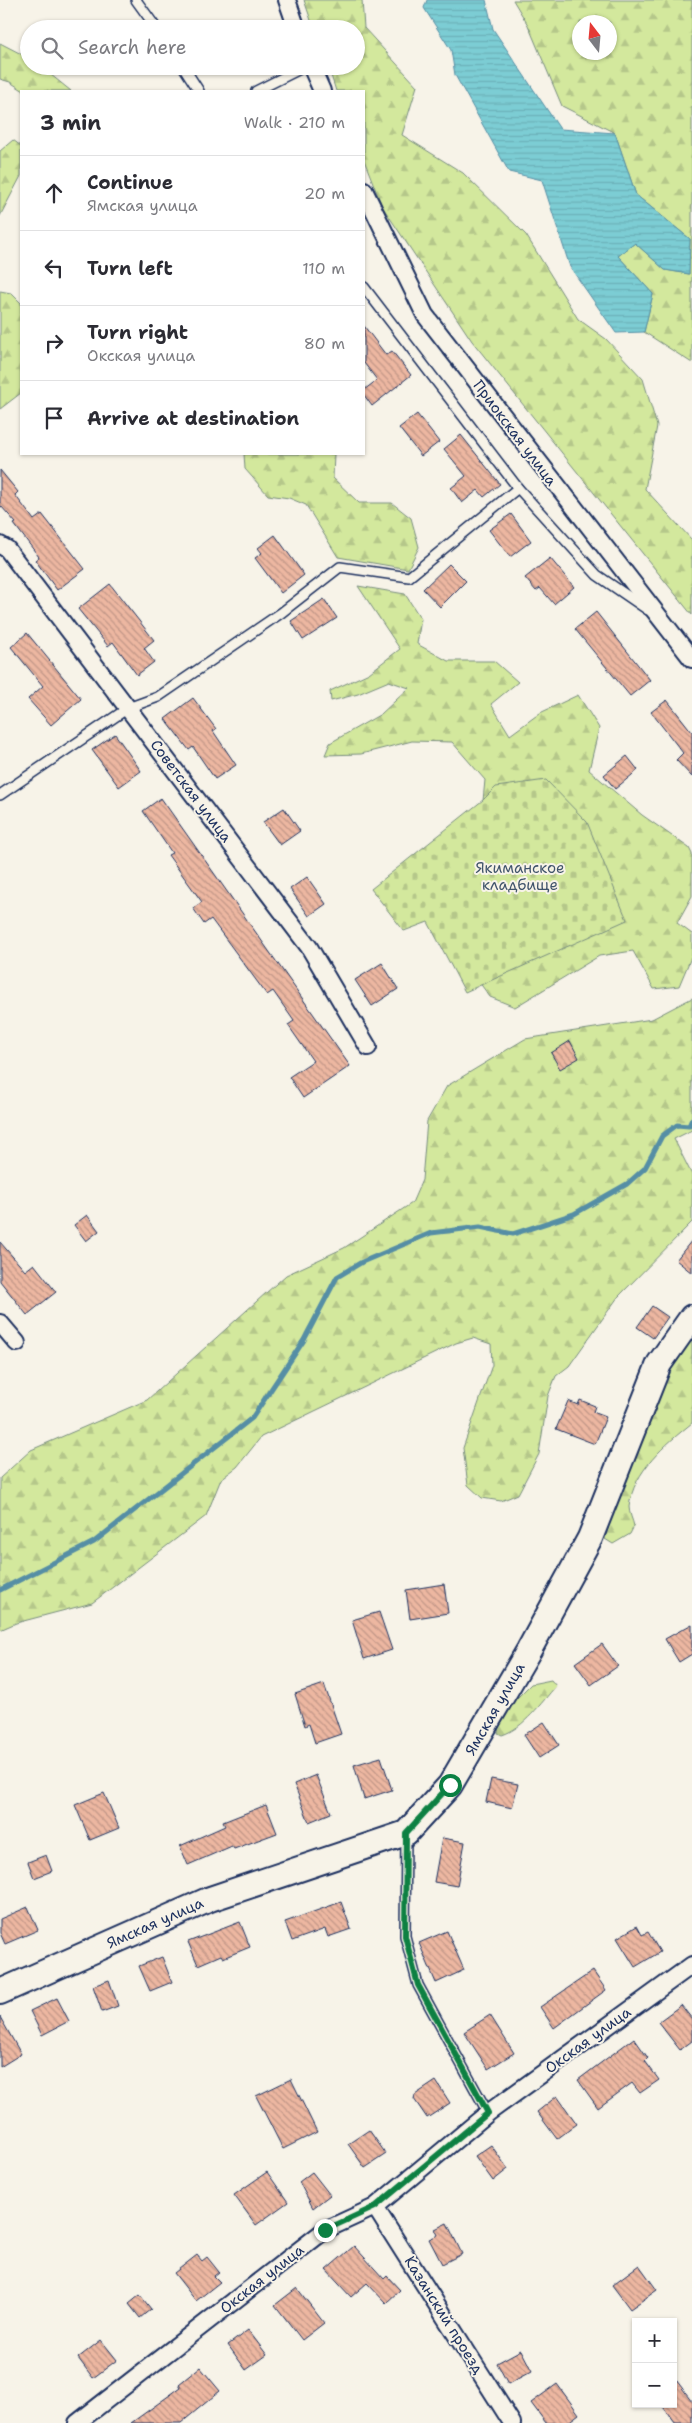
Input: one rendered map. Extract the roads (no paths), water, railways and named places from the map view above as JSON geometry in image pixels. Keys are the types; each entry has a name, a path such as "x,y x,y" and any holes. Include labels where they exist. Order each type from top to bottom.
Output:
{"street":[{"path":"286,0 294,20"},
{"path":"315,75 322,90"},
{"name":"Приокская улица","path":"365,192 425,315 658,617 692,658"},
{"name":"Советская улица","path":"0,545 7,549 309,947 368,1047"},
{"name":"Ямская улица","path":"0,1992 210,1899 406,1833 450,1785 529,1650 590,1538 659,1364 692,1317"},
{"path":"0,1323 18,1343"},
{"name":"Окская улица","path":"77,2423 325,2230 375,2207 488,2113 692,1965"},
{"name":"Казанский проезд","path":"375,2207 512,2423"}],"lane":[{"path":"136,0 150,20"},
{"path":"189,75 198,90"},
{"path":"258,90 288,75"},
{"path":"365,288 518,488 597,575 658,617"},
{"path":"0,795 128,708 158,697 281,613 340,567 409,577 518,488"},
{"path":"406,1833 405,1936 418,1985 488,2113"}],"water":[{"path":"427,0 486,0 493,29 560,129 615,133 636,195 690,239 689,274 665,270 635,243 618,256 653,294 644,332 616,333 570,267 542,180 509,172 455,75 451,50 424,8"}],"waterway":[{"path":"0,1590 94,1542 252,1418 304,1340 337,1277 362,1262 431,1233 480,1227 513,1234 574,1214 627,1184 645,1168 662,1136 677,1125 689,1126 692,1119"}],"park label":[{"name":"Якиманское кладбище","path":"520,876"}]}
